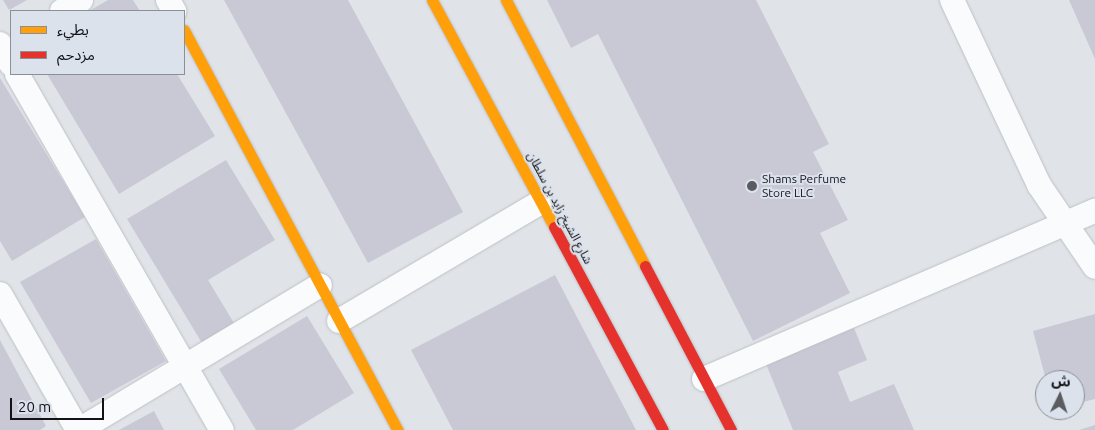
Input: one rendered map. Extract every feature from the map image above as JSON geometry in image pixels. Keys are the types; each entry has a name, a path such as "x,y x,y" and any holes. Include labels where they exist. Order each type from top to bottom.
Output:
{"main road":[{"name":"شارع الشيخ زايد بن سلطان","path":"432,0 663,430"},
{"path":"506,0 731,430"},
{"path":"185,32 398,430"}],"street":[{"path":"64,10 81,0"},
{"path":"952,0 1039,185 1065,226 1095,267"},
{"path":"18,75 222,430"},
{"path":"339,321 541,202"},
{"path":"704,378 1065,226 1095,211"},
{"path":"0,294 79,430 320,286"}],"building":[{"path":"3,0 27,0 9,10"},
{"path":"108,0 133,0 139,10 91,10"},
{"path":"224,0 348,0 463,212 368,263"},
{"name":"Shams Perfume Store LLC","path":"547,0 756,0 829,144 813,152 848,220 820,233 850,293 753,341 598,34 571,48"},
{"path":"1069,0 1095,0 1095,59"},
{"path":"48,75 178,75 215,136 119,194"},
{"path":"0,78 85,217 12,261 0,241"},
{"path":"226,160 275,240 208,280 234,323 202,343 127,219"},
{"path":"96,239 166,361 91,403 20,282"},
{"path":"555,275 636,430 453,430 411,350"},
{"path":"1095,314 1095,399 1085,402 1085,370 1043,370 1033,331"},
{"path":"307,316 354,393 293,430 256,430 219,369"},
{"path":"854,328 867,360 838,372 850,402 894,384 914,430 793,430 766,364"},
{"path":"0,340 46,426 40,430 0,430"},
{"path":"154,411 164,430 119,430"},
{"path":"1095,425 1095,430 1079,430"}],"traffic: slow":[{"path":"432,0 554,227"},
{"path":"506,0 645,266"},
{"path":"185,32 398,430"}],"traffic: jam":[{"path":"554,227 663,430"},
{"path":"645,266 731,430"}],"place":[{"name":"Shams Perfume Store LLC","path":"752,186"}]}
